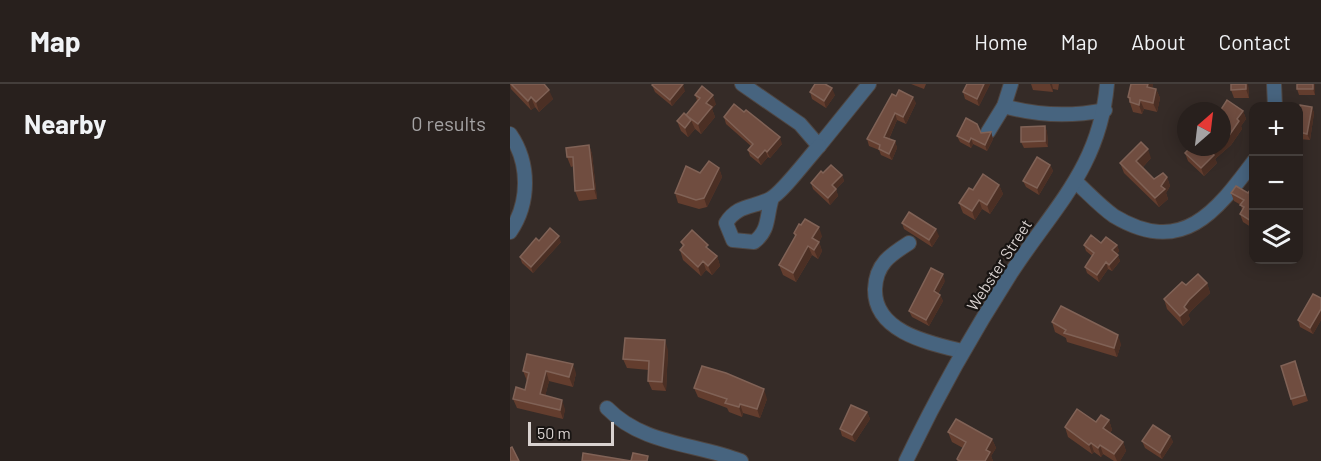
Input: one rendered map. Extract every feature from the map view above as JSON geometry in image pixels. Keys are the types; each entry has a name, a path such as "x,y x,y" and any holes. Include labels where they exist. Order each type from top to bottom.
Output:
{"street":[{"path":"742,84 800,124 819,146"},
{"path":"772,198 819,146 869,84"},
{"path":"988,132 1004,106 1011,84"},
{"name":"Webster Street","path":"906,461 962,351 1013,271 1076,182 1091,154 1105,110 1107,84"},
{"path":"1274,84 1275,102"},
{"path":"1004,106 1040,114 1087,114 1105,110"},
{"path":"510,134 520,151 525,182 520,208 510,232"},
{"path":"1076,182 1114,216 1132,224 1165,232 1182,230 1197,223 1221,204 1249,168"},
{"path":"909,243 884,259 875,278 875,300 883,316 918,339 962,351"},
{"path":"608,408 621,422 641,433 741,461"}],"building":[{"path":"511,84 544,84 549,90 536,102 531,97 528,101"},
{"path":"653,84 683,84 670,100"},
{"path":"815,84 825,84 832,88 824,101 810,92"},
{"path":"967,84 984,84 977,99 963,92"},
{"path":"1131,84 1148,84 1147,87 1156,89 1153,103 1140,100 1139,105 1130,102 1128,97"},
{"path":"1231,84 1246,84 1246,89 1231,90"},
{"path":"1297,84 1313,84 1313,89 1297,89"},
{"path":"702,86 713,95 706,103 712,107 698,124 686,115 700,98 695,95"},
{"path":"899,90 913,97 903,117 895,113 884,137 895,141 889,154 879,149 880,145 867,139 892,94 896,96"},
{"path":"1231,103 1243,111 1237,119 1239,121 1231,133"},
{"path":"734,104 744,112 746,110 780,137 767,152 765,150 758,158 748,150 753,144 724,117"},
{"path":"1303,106 1312,107 1307,134 1303,133"},
{"path":"684,113 691,120 685,128 677,121"},
{"path":"966,118 977,124 981,133 991,132 985,145 971,138 969,142 957,136"},
{"path":"1045,126 1045,141 1021,142 1021,127"},
{"path":"1141,142 1148,149 1136,161 1154,179 1163,173 1167,177 1161,186 1165,189 1155,198 1120,163"},
{"path":"589,145 594,189 575,191 573,157 567,157 566,148"},
{"path":"1188,156 1213,156 1201,168"},
{"path":"1037,157 1050,165 1037,188 1023,181"},
{"path":"709,161 719,168 704,198 696,200 675,193 686,166 700,173"},
{"path":"831,165 842,175 832,185 836,189 828,198 811,183 821,171 823,173"},
{"path":"983,174 999,185 987,205 979,200 972,211 959,203 969,188 973,190"},
{"path":"1236,186 1249,192 1249,220 1240,214 1244,207 1240,205 1244,200 1231,193"},
{"path":"909,212 936,229 929,240 902,223"},
{"path":"805,219 819,227 812,238 819,242 814,250 808,246 793,273 779,265 796,235 794,233 799,224 801,225"},
{"path":"550,228 559,236 531,267 520,257 536,238 539,241"},
{"path":"692,230 717,256 708,266 703,261 698,267 680,250 684,245 681,242"},
{"path":"1091,235 1101,243 1106,237 1117,245 1112,250 1118,255 1109,265 1106,262 1097,275 1085,267 1094,253 1084,245"},
{"path":"931,268 943,274 934,291 940,295 926,320 909,311"},
{"path":"1198,274 1207,283 1189,300 1184,307 1187,310 1180,316 1164,299 1182,282 1186,285"},
{"path":"1313,294 1321,298 1321,309 1310,328 1298,320"},
{"path":"1061,306 1118,335 1114,348 1064,333 1066,330 1052,322"},
{"path":"625,338 665,340 662,382 648,381 649,361 623,359"},
{"path":"527,354 573,364 569,377 546,371 540,394 562,400 560,410 513,399 516,387 525,390 529,373 523,371"},
{"path":"1295,361 1305,395 1291,399 1281,366"},
{"path":"702,366 764,389 757,409 725,403 727,399 694,388"},
{"path":"851,405 867,412 852,435 840,429"},
{"path":"1077,409 1096,422 1101,415 1109,420 1103,428 1123,442 1114,454 1100,445 1098,448 1091,443 1089,445 1065,427"},
{"path":"956,419 992,439 986,450 990,452 985,461 957,459 966,442 948,432"},
{"path":"1153,425 1170,436 1160,453 1142,441"},
{"path":"512,447 519,461 510,461 510,448"},
{"path":"583,453 631,461 582,461"},
{"path":"633,453 648,456 647,461 631,461"}]}
